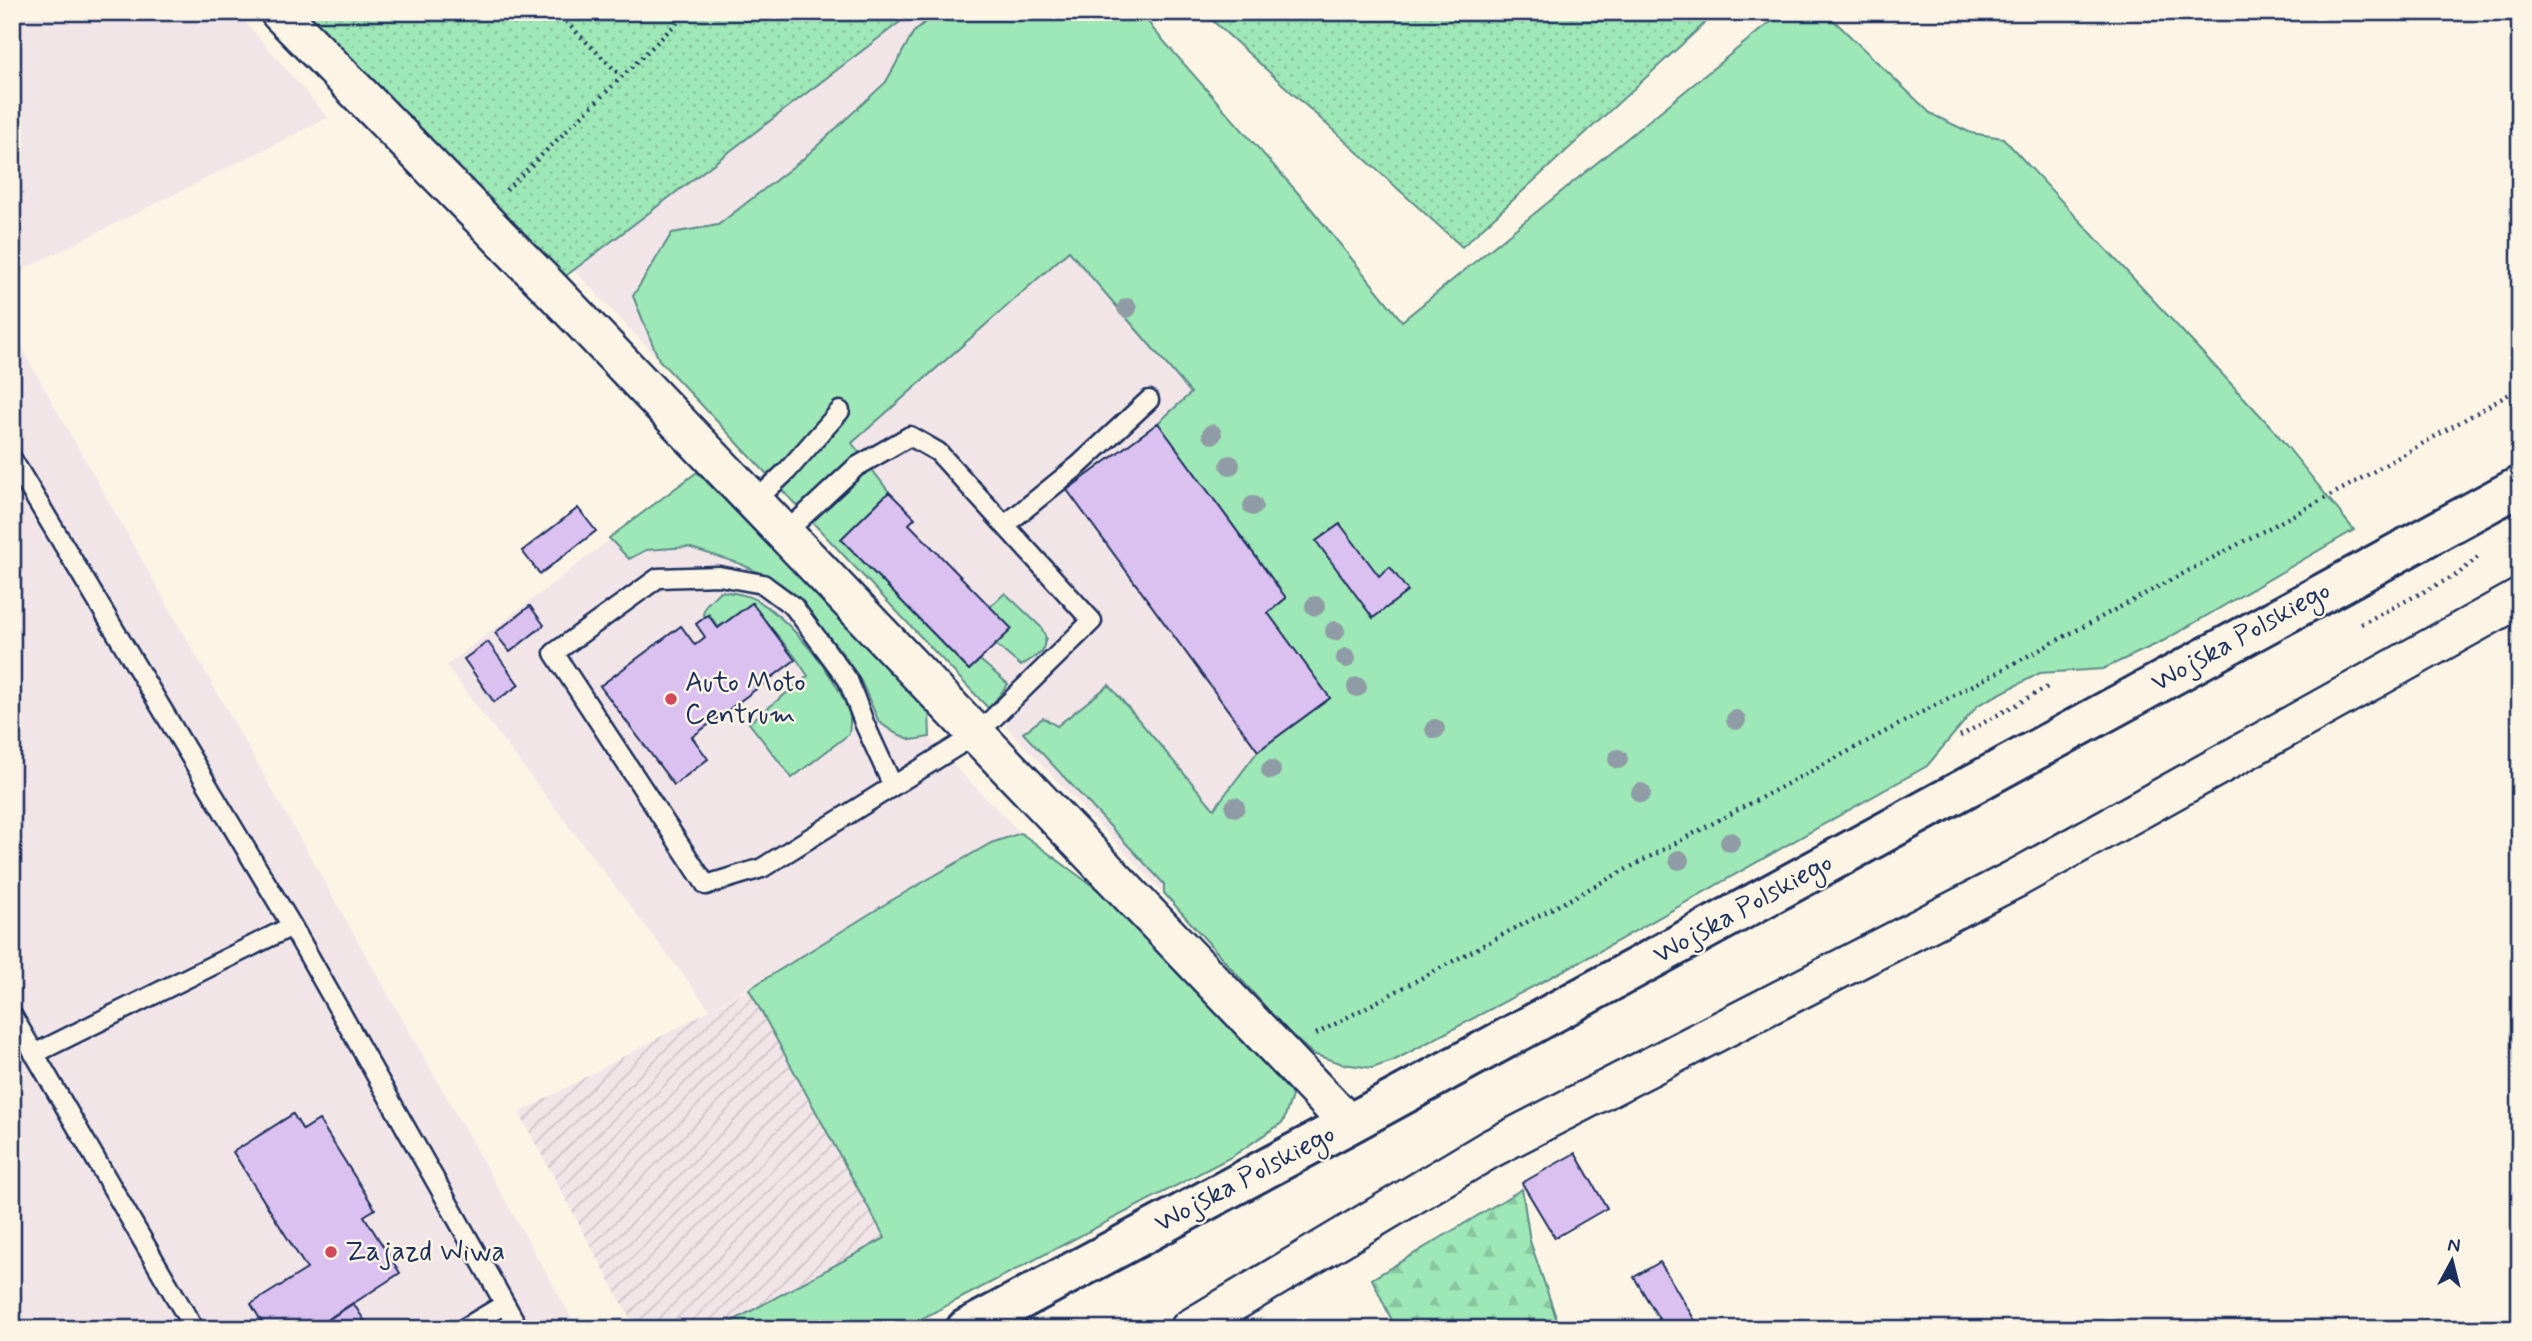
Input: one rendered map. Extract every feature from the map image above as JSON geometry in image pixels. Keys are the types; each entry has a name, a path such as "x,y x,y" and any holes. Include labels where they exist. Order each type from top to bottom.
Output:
{"main road":[{"name":"Wojska Polskiego","path":"965,1329 1349,1124 2520,486"}],"street":[{"path":"279,12 480,216 978,733 1349,1124"},
{"path":"1189,1329 1490,1149 2017,878 2520,598"}],"lane":[{"path":"1005,525 1079,465 1149,400"},
{"path":"754,502 787,471 840,411"},
{"path":"784,534 856,467 910,436 938,452 1092,621 978,733 762,868 706,885 554,653 658,578 719,576 764,584 794,607 848,680 893,786"},
{"path":"12,459 292,926 519,1329"},
{"path":"34,1054 292,926"},
{"path":"12,1015 194,1329"},
{"path":"463,1329 505,1304"}],"path":[{"path":"556,12 621,76"},
{"path":"480,216 688,12"},
{"path":"1281,1052 2348,486 2520,388"},
{"path":"2361,624 2458,574 2479,556"},
{"path":"1960,736 2051,685"}],"shaded area":[{"path":"12,12 237,12 328,118 12,275"},
{"path":"913,12 1117,12 1766,770 1294,1031 574,270"},
{"path":"12,331 578,1329 12,1329"},
{"path":"697,472 929,709 930,737 960,772 1021,833 991,843 710,1010 446,666"},
{"path":"749,989 885,1238 718,1329 636,1329 519,1113"}],"green space":[{"path":"284,12 913,12 550,288"},
{"path":"936,12 1142,12 1153,29 1305,201 1402,321 1764,27 1785,12 1825,12 1931,114 1971,133 2003,138 2273,429 2354,530 2163,641 2103,669 2040,673 1978,705 1927,766 1596,953 1393,1061 1372,1068 1343,1064 1313,1054 1288,1032 1164,893 1164,884 1023,733 1043,718 1057,726 1109,685 1214,809 1258,751 1330,698 1268,613 1286,598 1158,423 1191,393 1069,251 852,443 889,492 841,539 969,670 980,660 1008,684 989,709 659,360 633,296 672,233 718,225 803,159 886,82 913,33"},
{"path":"1203,12 1717,12 1462,247"},
{"path":"697,472 929,709 930,737 912,740 879,722 861,681 844,655 792,592 778,582 741,564 688,547 646,550 629,559 609,538"},
{"path":"720,591 755,599 790,627 826,669 849,713 849,734 792,778 749,723 808,676 752,605 718,627 709,614 704,617 706,605"},
{"path":"1005,593 1041,627 1046,638 1042,652 1021,666 996,645 1011,629 990,607"},
{"path":"1021,833 1133,916 1276,1066 1292,1096 1283,1122 1233,1156 902,1329 718,1329 885,1238 749,989 887,903 991,843"},
{"path":"1522,1189 1530,1241 1560,1329 1396,1329 1372,1279"}],"building":[{"path":"1158,423 1286,598 1268,613 1330,698 1258,751 1067,490"},
{"path":"889,492 915,518 909,524 1012,629 969,670 841,539"},
{"path":"578,508 596,531 540,574 522,551"},
{"path":"1340,524 1379,576 1390,567 1408,591 1373,618 1316,541"},
{"path":"752,603 795,660 692,737 708,759 674,785 600,686 681,626 695,645 705,637 696,624 708,615 718,628"},
{"path":"530,606 544,625 510,652 495,633"},
{"path":"488,642 519,685 494,702 464,659"},
{"path":"293,1114 303,1130 319,1120 375,1209 364,1216 400,1273 314,1329 266,1329 251,1304 307,1269 233,1152"},
{"path":"1575,1153 1607,1208 1555,1238 1522,1183"},
{"path":"1660,1262 1700,1329 1665,1329 1634,1277"},
{"path":"353,1303 370,1329 313,1329"}],"place":[{"name":"Auto Moto Centrum","path":"671,699"},
{"name":"Zajazd Wiwa","path":"331,1252"}]}
